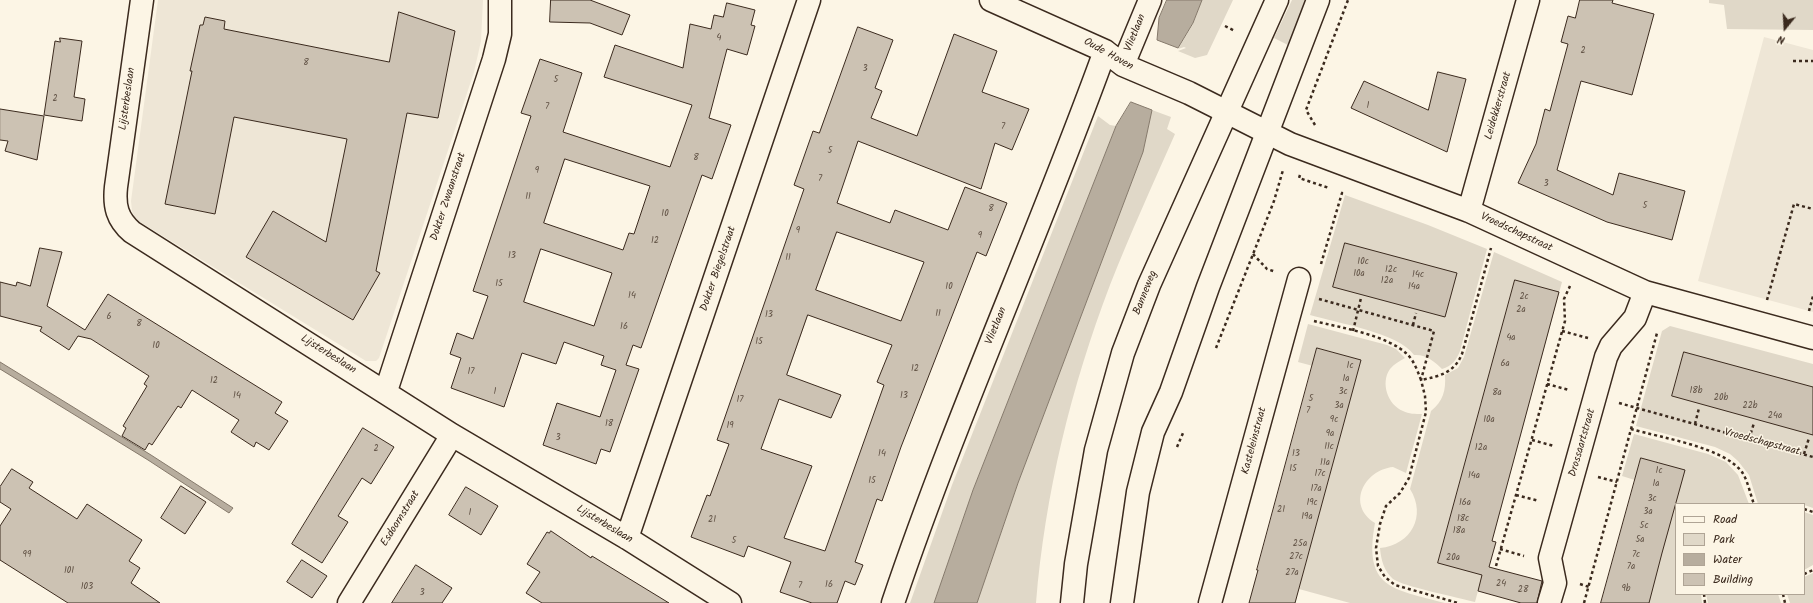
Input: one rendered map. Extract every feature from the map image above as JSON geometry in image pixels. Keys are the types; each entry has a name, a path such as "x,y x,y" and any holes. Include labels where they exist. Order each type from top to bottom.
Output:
{"street":[{"name":"Lijsterbeslaan","path":"142,0 115,201 118,215 123,225 386,391 452,435 627,538 730,603"},
{"name":"Dokter Zwaanstraat","path":"386,391 494,59 500,34 500,0"},
{"name":"Dokter Biegelstraat","path":"627,538 809,0"},
{"name":"Oude Hoven","path":"991,0 1105,51 1123,65 1189,93 1226,111"},
{"name":"Vlietlaan","path":"1123,65 1150,0"},
{"name":"Banneweg","path":"1072,603 1076,564 1096,450 1123,353 1149,285 1277,0"},
{"path":"1122,603 1138,492 1153,432 1171,392 1208,287 1266,132 1318,0"},
{"name":"Leidekkerstraat","path":"1469,211 1528,0"},
{"name":"Vlietlaan","path":"893,603 963,411 1086,103 1105,51"},
{"name":"Vroedschapstraat","path":"1226,111 1290,144 1469,211 1645,292 1813,338"},
{"name":"Kasteleinstraat","path":"1210,603 1299,279"},
{"name":"Drossaartstraat","path":"1549,603 1555,582 1550,558 1606,357 1611,346 1636,318 1645,292"},
{"name":"Esdoornstraat","path":"349,603 452,435"}],"path":[{"path":"1793,61 1813,61"},
{"path":"1216,349 1274,201 1290,144"},
{"path":"1760,324 1794,204 1813,209"},
{"path":"1421,380 1449,371 1459,363 1498,225"},
{"path":"1496,566 1565,321 1564,299 1580,262"},
{"path":"1316,298 1434,331 1421,380"},
{"path":"1353,331 1361,298"},
{"path":"1584,603 1667,298"},
{"path":"1413,325 1416,313"},
{"path":"1289,314 1384,339 1397,345 1410,356 1421,380 1425,396 1426,412 1409,478 1400,493 1386,506 1380,524 1376,548 1378,566 1385,577 1395,585 1458,603"},
{"path":"1695,424 1699,408"},
{"name":"Vroedschapstraat","path":"1666,416 1813,457"},
{"path":"1749,439 1754,423"},
{"path":"1631,429 1709,450 1729,459 1745,478 1754,503"},
{"path":"1176,452 1184,430"},
{"path":"1804,454 1809,438"}],"shaded area":[{"path":"158,0 483,0 481,41 474,72 379,358 376,361 366,361 140,222 134,216 131,201"},
{"path":"1764,37 1813,50 1813,312 1698,281"}],"green space":[{"path":"1202,0 1233,0 1207,55 1195,58 1178,51 1186,48 1184,47 1178,49 1193,24"},
{"path":"1292,0 1310,0 1292,47 1274,38"},
{"path":"1709,0 1813,0 1813,30 1727,29 1724,5 1709,3"},
{"path":"1152,110 1171,117 1167,129 1175,134 1110,285 1083,362 1053,481 1040,562 1036,603 977,603 1018,483 1143,152"},
{"path":"1098,116 1110,125 1116,126 973,490 934,603 910,603 952,485"},
{"path":"1345,195 1428,225 1487,249 1460,351 1451,365 1442,369 1430,359 1414,355 1406,347 1382,335 1351,325 1310,315"},
{"path":"1494,252 1562,282 1475,602 1398,582 1387,572 1381,557 1380,548 1391,546 1400,541 1408,535 1413,528 1417,509 1415,499 1410,489 1431,411 1443,395 1445,375 1458,368 1464,357"},
{"path":"1308,324 1387,345 1396,349 1405,358 1390,369 1387,375 1386,387 1390,399 1398,408 1408,413 1422,414 1406,473 1393,467 1374,474 1362,489 1360,498 1366,516 1375,523 1372,545 1373,561 1378,573 1386,582 1396,589 1445,603 1350,603 1299,589 1361,360 1318,348 1313,366 1298,362"},
{"path":"1670,326 1813,364 1813,508 1805,506 1805,503 1758,503 1749,475 1738,461 1730,454 1715,447 1636,426 1662,331"},
{"path":"1634,434 1708,454 1726,462 1738,475 1749,503 1675,503 1675,595 1701,595 1702,603 1646,603 1676,493 1622,476"},
{"path":"1805,512 1813,515 1813,565 1805,569"},
{"path":"1813,573 1813,603 1790,603 1787,595 1805,595 1805,577"},
{"path":"1706,595 1778,595 1781,603 1708,603"}],"water":[{"path":"1167,0 1202,0 1193,23 1178,48 1157,40 1159,18"},
{"path":"1131,102 1152,110 1143,152 1018,483 977,603 934,603 973,490 1116,126"},
{"path":"0,362 151,455 233,508 229,513 148,460 0,369"}],"building":[{"path":"551,0 590,0 630,15 622,35 590,23 550,22"},
{"path":"1580,0 1613,0 1612,3 1654,14 1632,95 1581,81 1557,170 1613,195 1619,173 1685,191 1672,240 1607,222 1518,183 1536,144 1545,109 1550,111 1568,44 1561,42 1568,16 1575,18"},
{"path":"727,3 755,10 751,25 755,26 747,55 727,49 709,118 731,125 712,179 702,175 641,348 633,345 626,365 639,369 610,452 601,449 596,464 543,445 557,403 600,417 616,370 601,365 604,356 564,342 556,364 522,353 504,407 451,388 461,358 450,354 457,333 473,339 488,296 473,291 531,116 521,113 540,59 582,73 563,132 670,167 692,105 604,77 615,45 683,68 690,24 711,29 714,15 723,17","holes":["565,159 650,186 634,234 629,233 623,250 544,223","541,249 612,273 594,326 524,302"]},
{"path":"399,12 455,31 438,118 407,113 376,271 380,273 353,320 246,257 273,211 326,242 347,139 234,117 215,214 165,204 192,71 190,71 200,25 203,25 205,17 225,21 224,29 389,62"},
{"path":"858,27 893,40 875,88 882,91 871,118 917,136 954,34 997,51 982,92 1029,109 1012,150 995,143 981,189 858,141 837,203 890,223 895,210 948,230 965,187 1007,203 986,256 977,252 901,447 882,501 877,499 855,562 863,565 855,585 845,581 837,603 812,603 780,592 791,562 748,546 744,557 691,537 707,495 710,496 729,444 717,440 804,189 794,185 813,131 819,133","holes":["837,232 924,262 901,321 816,290","808,315 892,345 877,382 884,385 825,551 784,538 812,466 761,449 779,399 831,418 841,395 787,375"]},
{"path":"60,38 82,41 74,97 85,99 82,121 44,115 55,41 60,42"},
{"path":"1438,72 1466,79 1447,152 1351,108 1364,81 1428,110"},
{"path":"0,109 44,116 37,160 5,151 8,141 0,140"},
{"path":"1345,243 1457,273 1445,317 1333,287"},
{"path":"40,248 62,252 47,306 85,330 108,294 282,402 275,413 288,421 269,450 256,442 254,447 231,432 239,420 192,390 181,408 178,406 152,445 149,443 145,450 122,436 126,428 123,426 147,386 144,384 149,376 91,339 78,336 69,350 40,331 42,327 0,316 0,282 16,286 17,282 30,286"},
{"path":"1515,280 1559,292 1492,541 1496,542 1489,567 1542,581 1537,603 1521,603 1478,591 1482,575 1438,563"},
{"path":"1317,348 1361,360 1295,603 1249,603 1257,570"},
{"path":"1684,352 1813,387 1813,435 1672,396"},
{"path":"363,428 394,447 371,484 362,478 338,516 348,522 322,563 292,544"},
{"path":"1641,458 1685,470 1649,603 1601,603"},
{"path":"12,469 33,482 29,488 77,519 87,504 142,540 129,561 140,568 131,583 160,603 68,603 0,560 0,526 11,509 0,502 0,487"},
{"path":"181,486 206,502 185,534 161,518"},
{"path":"466,487 498,506 481,535 449,515"},
{"path":"551,531 591,558 592,556 669,603 542,603 526,593 540,572 527,564 547,532 549,533"},
{"path":"302,560 327,576 312,598 287,582"},
{"path":"416,565 452,588 442,603 392,603"}]}
